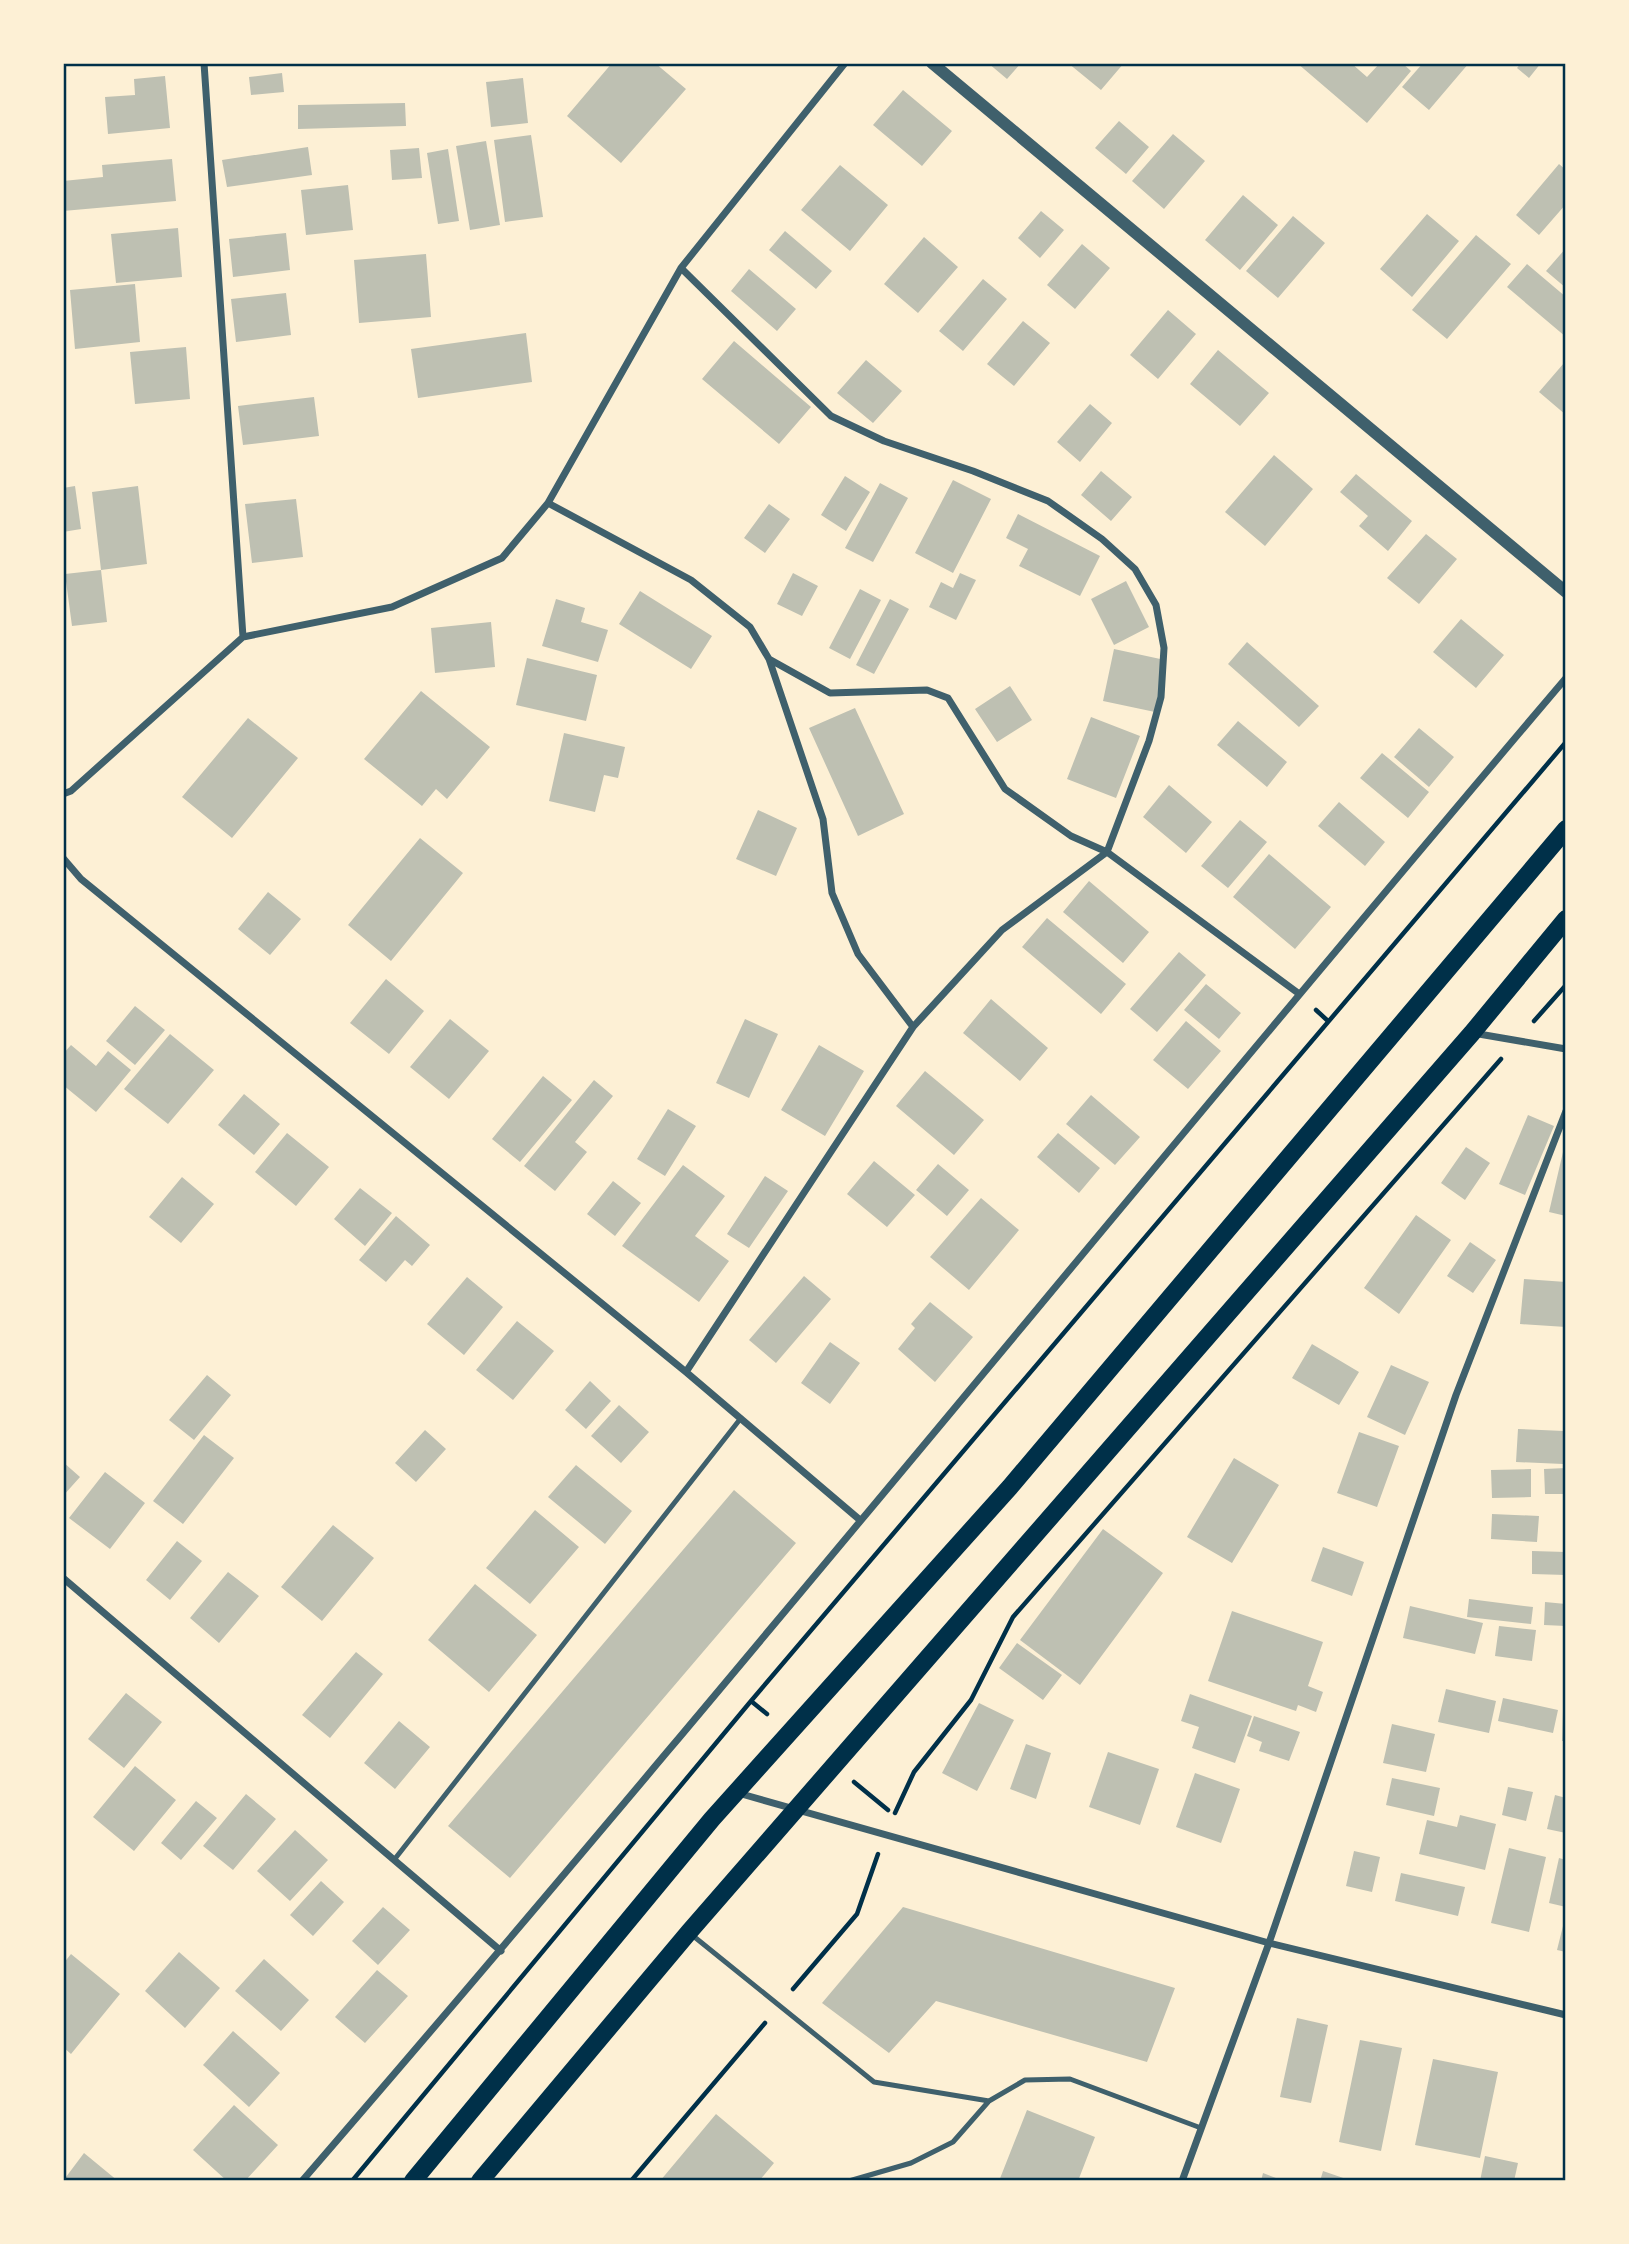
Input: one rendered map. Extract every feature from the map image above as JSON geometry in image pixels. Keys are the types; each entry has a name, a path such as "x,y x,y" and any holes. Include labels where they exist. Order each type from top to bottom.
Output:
{"main road":[{"path":"413,2181 737,1793 1010,1487 1566,829"},
{"path":"480,2181 689,1932 1472,1033 1566,919"}],"street":[{"path":"204,63 243,637"},
{"path":"63,794 71,791 243,637 392,607 502,558 548,503 681,268 845,63"},
{"path":"932,63 1566,592"},
{"path":"681,268 831,416 884,441 1048,501 1102,539 1135,569 1156,605 1164,648 1161,697 1149,741 1107,852 1002,930 913,1027 686,1372"},
{"path":"548,503 691,580 750,626 769,659 822,819 832,893 858,954 913,1027"},
{"path":"769,659 830,693 927,690 948,698 1005,789 1071,836 1107,852 1298,993"},
{"path":"302,2181 501,1951 1298,993 1566,678"},
{"path":"63,858 80,879 686,1372 860,1520"},
{"path":"1472,1033 1566,1049"},
{"path":"1182,2181 1269,1943 1456,1395 1566,1111"},
{"path":"63,1578 501,1951"},
{"path":"737,1793 1269,1943 1566,2015"}],"lane":[{"path":"394,1860 741,1418"},
{"path":"689,1932 874,2082 989,2101"},
{"path":"849,2181 911,2163 953,2142 989,2101 1025,2080 1070,2079 1201,2128"}],"path":[{"path":"352,2181 751,1701 1566,742"},
{"path":"631,2181 857,1914 884,1835 914,1772 971,1700 1013,1617 1566,985"},
{"path":"751,1701 790,1733"}],"building":[{"path":"612,63 655,63 686,89 621,163 567,116"},
{"path":"988,63 1021,63 1007,79"},
{"path":"1068,63 1124,63 1101,90"},
{"path":"1297,63 1351,63 1367,77 1380,63 1402,63 1411,71 1367,123"},
{"path":"1423,63 1469,63 1429,110 1402,87"},
{"path":"1521,63 1541,63 1529,78 1517,68"},
{"path":"282,73 284,92 251,95 249,77"},
{"path":"165,76 170,128 108,134 105,97 135,95 134,79"},
{"path":"523,78 528,123 491,127 486,82"},
{"path":"903,90 952,131 922,166 873,125"},
{"path":"405,103 406,126 298,129 298,105"},
{"path":"1119,121 1149,147 1126,174 1095,148"},
{"path":"1173,134 1205,161 1164,209 1132,181"},
{"path":"531,135 543,217 505,222 494,140"},
{"path":"486,141 500,225 470,230 456,146"},
{"path":"308,147 312,175 227,187 222,160"},
{"path":"419,148 422,178 392,180 390,150"},
{"path":"448,149 459,221 438,224 427,153"},
{"path":"172,159 176,201 63,211 63,181 103,177 102,165"},
{"path":"1559,164 1566,170 1566,204 1539,235 1516,215"},
{"path":"840,165 888,205 850,251 801,210"},
{"path":"348,185 353,230 306,235 301,190"},
{"path":"1243,195 1278,225 1240,270 1205,240"},
{"path":"1041,211 1064,230 1040,258 1018,238"},
{"path":"1427,214 1459,241 1412,297 1380,269"},
{"path":"1293,216 1325,243 1278,298 1246,271"},
{"path":"178,228 182,277 116,283 111,234"},
{"path":"785,231 832,271 816,289 769,250"},
{"path":"286,233 290,270 233,277 229,239"},
{"path":"1476,235 1511,264 1447,339 1412,310"},
{"path":"924,237 958,267 918,313 884,284"},
{"path":"1082,244 1110,268 1075,309 1047,285"},
{"path":"1566,248 1566,288 1546,271"},
{"path":"426,254 431,317 359,323 354,260"},
{"path":"1527,264 1566,297 1566,337 1507,287"},
{"path":"749,269 796,309 777,331 731,291"},
{"path":"983,279 1007,299 963,351 939,331"},
{"path":"135,284 140,342 75,349 70,290"},
{"path":"286,293 291,335 236,342 231,299"},
{"path":"1168,310 1196,334 1158,379 1130,355"},
{"path":"1023,321 1050,343 1014,386 987,364"},
{"path":"526,333 532,382 418,398 411,349"},
{"path":"734,341 811,407 779,444 702,379"},
{"path":"186,347 190,399 135,404 130,352"},
{"path":"1218,350 1269,393 1240,426 1190,384"},
{"path":"866,360 902,391 873,423 837,393"},
{"path":"1564,363 1566,365 1566,415 1539,392"},
{"path":"314,397 319,436 243,445 238,406"},
{"path":"1090,404 1112,423 1080,462 1057,442"},
{"path":"1274,455 1313,489 1265,546 1225,512"},
{"path":"1101,471 1132,497 1111,521 1081,495"},
{"path":"1356,474 1412,521 1388,551 1359,526 1368,516 1340,492"},
{"path":"845,476 870,492 846,531 821,515"},
{"path":"953,480 991,499 953,573 915,553"},
{"path":"880,483 908,498 873,562 845,548"},
{"path":"75,486 81,529 63,532 63,488"},
{"path":"138,486 147,564 101,570 92,492"},
{"path":"296,499 303,557 252,563 245,504"},
{"path":"769,504 790,519 765,553 744,538"},
{"path":"1018,514 1100,556 1080,596 1019,566 1028,549 1006,538"},
{"path":"1426,534 1457,559 1419,604 1387,578"},
{"path":"101,570 107,622 72,626 65,574"},
{"path":"793,573 818,586 802,616 777,604"},
{"path":"960,573 976,580 956,620 929,607 941,582 953,588"},
{"path":"1126,581 1149,627 1114,645 1091,599"},
{"path":"860,589 881,600 850,659 829,648"},
{"path":"640,591 712,636 691,669 619,624"},
{"path":"556,599 585,608 581,622 608,630 598,662 542,646"},
{"path":"890,599 909,609 874,674 856,665"},
{"path":"1461,619 1504,655 1476,688 1433,652"},
{"path":"491,622 495,667 435,673 431,628"},
{"path":"1247,642 1319,706 1299,727 1228,664"},
{"path":"1114,649 1165,660 1155,712 1103,701"},
{"path":"527,658 597,675 586,721 516,705"},
{"path":"1010,686 1032,720 997,742 975,709"},
{"path":"421,691 490,747 447,799 436,789 422,806 364,759"},
{"path":"855,708 904,814 858,836 809,728"},
{"path":"1091,717 1140,736 1116,798 1067,779"},
{"path":"248,718 298,758 232,838 182,797"},
{"path":"1238,721 1287,762 1267,787 1217,745"},
{"path":"1419,728 1454,757 1429,787 1394,757"},
{"path":"564,733 625,747 618,778 604,775 595,812 549,801"},
{"path":"1382,753 1429,792 1408,818 1360,778"},
{"path":"1169,785 1212,822 1186,853 1143,817"},
{"path":"1339,802 1385,842 1365,866 1318,826"},
{"path":"758,810 797,828 776,876 736,859"},
{"path":"1240,820 1267,842 1228,888 1201,866"},
{"path":"420,838 463,873 391,961 348,925"},
{"path":"1269,854 1331,907 1295,949 1233,897"},
{"path":"1089,881 1149,932 1123,963 1063,912"},
{"path":"268,892 301,919 270,955 238,929"},
{"path":"1047,918 1126,984 1101,1014 1022,947"},
{"path":"1179,952 1206,975 1157,1032 1130,1009"},
{"path":"386,979 424,1011 389,1054 350,1023"},
{"path":"1206,984 1241,1013 1219,1039 1184,1010"},
{"path":"991,999 1048,1048 1020,1081 963,1033"},
{"path":"135,1006 165,1030 135,1065 106,1041"},
{"path":"450,1019 489,1051 449,1099 410,1067"},
{"path":"745,1019 778,1034 749,1098 716,1083"},
{"path":"1186,1021 1221,1051 1188,1089 1153,1060"},
{"path":"170,1034 214,1070 168,1124 124,1089"},
{"path":"71,1045 96,1066 108,1051 131,1070 96,1112 63,1085 63,1054"},
{"path":"819,1045 864,1071 825,1136 781,1110"},
{"path":"925,1071 984,1120 954,1155 896,1106"},
{"path":"543,1076 572,1100 520,1162 492,1139"},
{"path":"594,1080 613,1096 575,1142 587,1152 555,1191 524,1166"},
{"path":"244,1094 280,1124 254,1155 218,1125"},
{"path":"1091,1095 1140,1137 1115,1165 1066,1124"},
{"path":"668,1109 696,1126 665,1176 637,1159"},
{"path":"1528,1115 1554,1126 1525,1195 1499,1184"},
{"path":"287,1133 329,1167 296,1206 255,1172"},
{"path":"1058,1133 1100,1168 1079,1193 1037,1157"},
{"path":"1466,1147 1490,1163 1465,1200 1441,1183"},
{"path":"1563,1152 1566,1153 1566,1216 1549,1212"},
{"path":"874,1161 915,1195 887,1227 847,1194"},
{"path":"938,1164 969,1190 947,1216 916,1190"},
{"path":"683,1165 725,1196 695,1236 729,1261 699,1302 622,1246"},
{"path":"765,1176 788,1191 749,1248 727,1234"},
{"path":"182,1177 214,1204 181,1243 149,1217"},
{"path":"613,1181 641,1203 615,1236 587,1214"},
{"path":"360,1188 392,1213 365,1246 334,1219"},
{"path":"981,1198 1019,1230 969,1290 930,1257"},
{"path":"1416,1215 1451,1240 1399,1314 1364,1288"},
{"path":"396,1216 430,1245 412,1266 405,1260 386,1282 359,1260"},
{"path":"1470,1242 1496,1260 1473,1293 1447,1276"},
{"path":"804,1276 831,1299 776,1363 749,1340"},
{"path":"467,1277 503,1307 464,1355 427,1324"},
{"path":"1524,1279 1566,1282 1566,1327 1520,1324"},
{"path":"930,1302 973,1337 935,1382 898,1349 915,1328 911,1324"},
{"path":"517,1321 554,1351 513,1400 476,1370"},
{"path":"830,1342 860,1363 830,1404 801,1383"},
{"path":"1312,1344 1359,1372 1339,1405 1292,1378"},
{"path":"1391,1365 1429,1382 1405,1435 1367,1417"},
{"path":"207,1375 231,1395 194,1440 169,1420"},
{"path":"590,1381 611,1401 586,1429 565,1410"},
{"path":"619,1405 649,1432 621,1463 591,1436"},
{"path":"1518,1429 1564,1431 1563,1464 1516,1462"},
{"path":"425,1430 446,1449 416,1482 395,1463"},
{"path":"1359,1432 1399,1446 1377,1507 1337,1493"},
{"path":"204,1435 234,1458 183,1524 153,1501"},
{"path":"1234,1458 1279,1485 1232,1563 1187,1537"},
{"path":"63,1462 80,1477 63,1496"},
{"path":"576,1465 632,1511 605,1544 548,1497"},
{"path":"1566,1468 1566,1494 1545,1494 1544,1469"},
{"path":"1531,1469 1531,1497 1492,1498 1491,1470"},
{"path":"105,1472 145,1503 110,1549 69,1518"},
{"path":"734,1490 796,1543 510,1878 448,1826"},
{"path":"535,1510 579,1547 530,1604 486,1568"},
{"path":"1492,1514 1539,1516 1537,1542 1491,1539"},
{"path":"333,1525 374,1558 322,1621 281,1587"},
{"path":"1103,1529 1163,1573 1080,1685 1020,1640"},
{"path":"177,1541 202,1561 170,1600 146,1580"},
{"path":"1323,1547 1364,1562 1352,1596 1311,1581"},
{"path":"1532,1551 1566,1552 1566,1575 1532,1574"},
{"path":"228,1572 259,1596 219,1643 190,1618"},
{"path":"475,1584 537,1635 489,1692 428,1640"},
{"path":"1469,1599 1533,1607 1531,1624 1467,1617"},
{"path":"1545,1602 1566,1604 1566,1626 1544,1625"},
{"path":"1410,1606 1483,1623 1475,1654 1403,1638"},
{"path":"1232,1611 1323,1642 1308,1686 1323,1692 1316,1712 1298,1705 1296,1711 1208,1681"},
{"path":"1499,1626 1536,1630 1532,1661 1495,1656"},
{"path":"1017,1643 1062,1675 1043,1700 999,1668"},
{"path":"356,1652 383,1674 330,1738 302,1715"},
{"path":"1446,1689 1496,1701 1489,1733 1438,1722"},
{"path":"126,1693 162,1722 124,1768 88,1739"},
{"path":"1190,1694 1252,1716 1235,1763 1192,1748 1199,1727 1181,1721"},
{"path":"1503,1698 1558,1710 1553,1733 1498,1721"},
{"path":"979,1703 1014,1720 977,1791 942,1773"},
{"path":"1563,1711 1566,1711 1566,1741 1562,1741"},
{"path":"1254,1716 1300,1732 1289,1761 1259,1751 1262,1742 1247,1736"},
{"path":"399,1721 430,1747 395,1789 364,1763"},
{"path":"1392,1724 1435,1734 1426,1772 1383,1763"},
{"path":"1026,1744 1051,1753 1036,1799 1010,1789"},
{"path":"1108,1752 1159,1769 1140,1825 1089,1807"},
{"path":"135,1766 176,1800 134,1851 93,1817"},
{"path":"1195,1773 1240,1789 1221,1843 1176,1827"},
{"path":"1392,1778 1440,1788 1434,1816 1386,1805"},
{"path":"1508,1787 1533,1792 1526,1821 1502,1815"},
{"path":"246,1794 276,1819 233,1870 203,1846"},
{"path":"1555,1795 1566,1798 1566,1833 1547,1829"},
{"path":"196,1801 217,1818 181,1860 161,1843"},
{"path":"1460,1815 1496,1824 1485,1870 1419,1854 1427,1820 1457,1827"},
{"path":"295,1830 328,1860 290,1901 257,1871"},
{"path":"1509,1848 1546,1857 1529,1932 1491,1923"},
{"path":"1354,1851 1380,1857 1372,1892 1346,1886"},
{"path":"1559,1858 1566,1860 1566,1907 1549,1903"},
{"path":"1401,1873 1465,1887 1458,1916 1395,1901"},
{"path":"321,1881 344,1902 313,1936 290,1915"},
{"path":"383,1907 410,1930 378,1965 352,1941"},
{"path":"903,1907 1175,1988 1147,2062 936,2001 889,2053 822,2003"},
{"path":"1566,1918 1566,1952 1557,1950"},
{"path":"179,1952 220,1988 185,2028 145,1991"},
{"path":"71,1954 120,1994 71,2054 63,2047 63,1964"},
{"path":"264,1959 309,2000 281,2031 235,1991"},
{"path":"377,1970 408,1996 365,2043 335,2017"},
{"path":"1297,2018 1328,2025 1311,2103 1280,2097"},
{"path":"233,2031 280,2073 249,2107 203,2065"},
{"path":"1360,2040 1402,2048 1381,2151 1339,2142"},
{"path":"1433,2059 1498,2072 1480,2158 1415,2145"},
{"path":"234,2105 278,2145 245,2181 227,2181 193,2150"},
{"path":"1027,2110 1095,2137 1078,2181 999,2181"},
{"path":"716,2114 774,2163 759,2181 660,2181"},
{"path":"84,2153 118,2181 63,2181"},
{"path":"1485,2156 1518,2163 1514,2181 1480,2181"},
{"path":"1323,2171 1352,2181 1320,2181"},
{"path":"1263,2173 1284,2181 1261,2181"}]}
